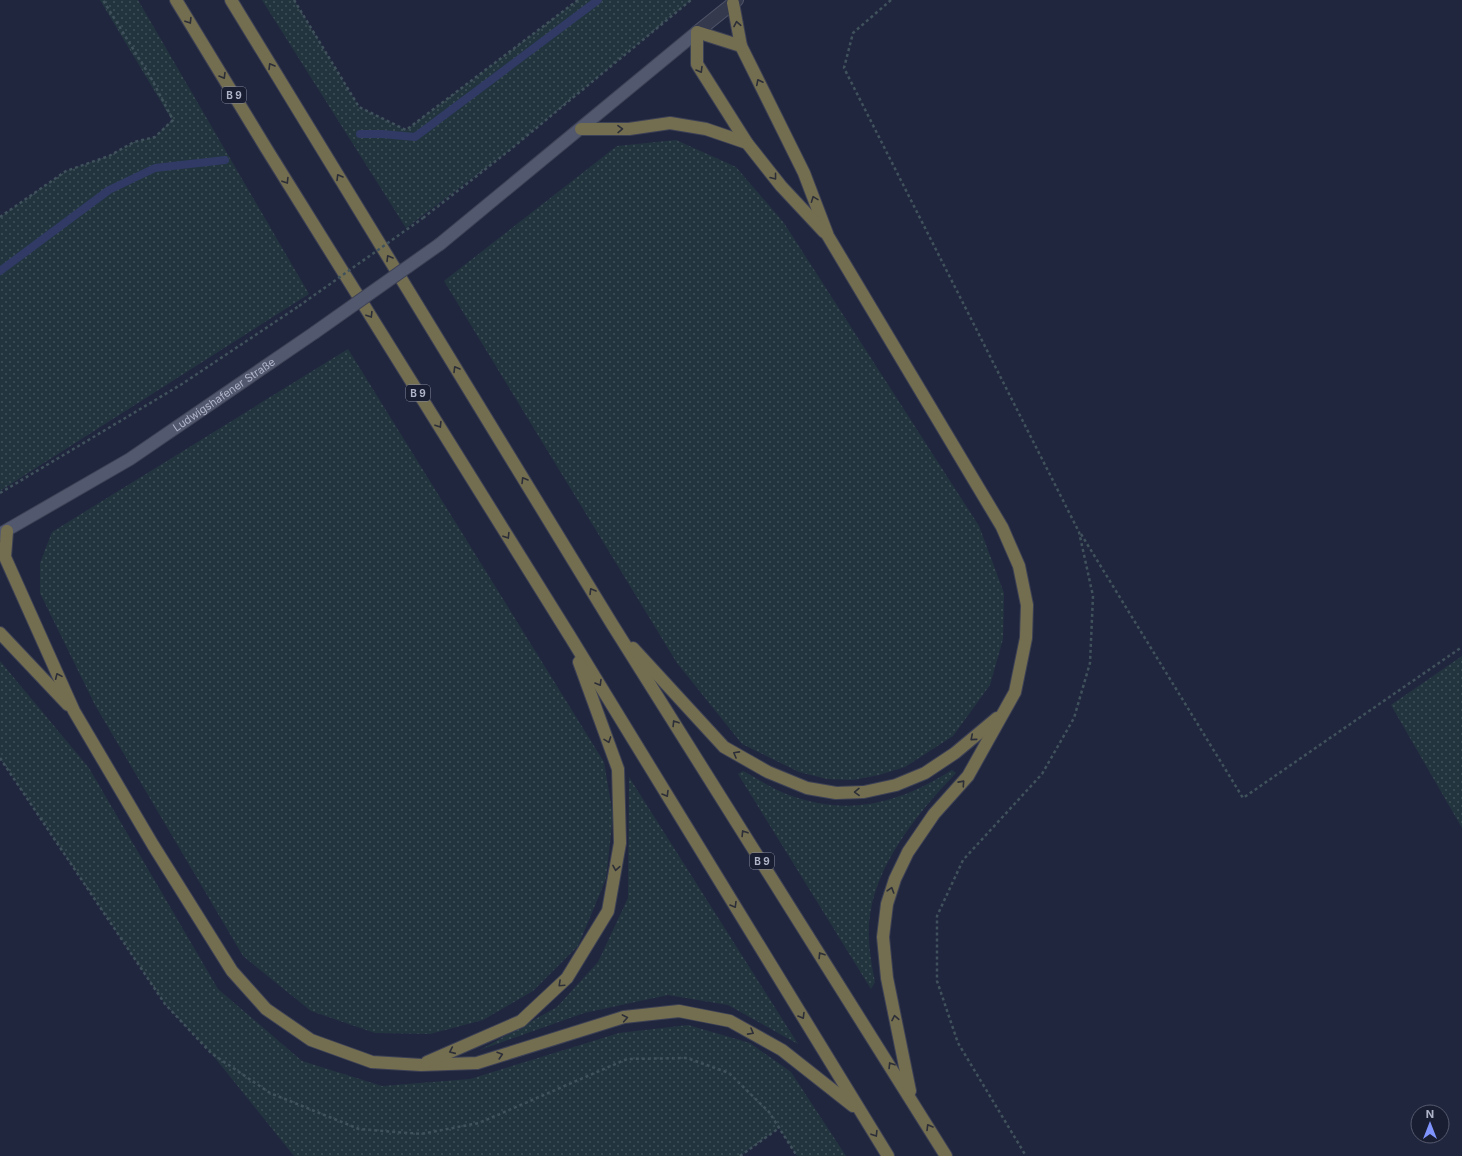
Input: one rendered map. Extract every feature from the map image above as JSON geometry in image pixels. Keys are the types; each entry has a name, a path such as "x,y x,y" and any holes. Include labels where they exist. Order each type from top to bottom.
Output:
{"highway":[{"name":"B 9","path":"176,0 266,148 571,638 888,1156"},
{"name":"B 9","path":"231,0 612,624 946,1156"},
{"path":"735,1 741,46 804,173 828,236 1002,527 1019,566 1026,605 1026,638 1015,692 968,776 934,814 908,852 895,880 887,904 883,937 887,978 911,1098"},
{"path":"741,46 696,32 697,64 747,143 781,186 828,236"},
{"path":"581,129 629,128 670,123 706,128 747,143"},
{"path":"4,532 3,555 74,711 152,845 232,971 266,1009 311,1040 372,1062 421,1065 476,1063 624,1017 679,1011 730,1021 782,1050 861,1111"},
{"path":"612,624 724,747 768,772 807,788 836,793 864,792 896,785 925,773 955,753 1003,714"},
{"path":"0,633 74,711"},
{"path":"421,1065 521,1021 567,978 608,911 620,843 618,769 571,638"}],"main road":[{"name":"Ludwigshafener Straße","path":"4,532 130,459 440,244 581,129 696,32"}],"street":[{"path":"696,32 735,1"}],"path":[{"path":"0,217 66,171 109,156 134,142 155,137 173,120 151,78 103,0"},
{"path":"294,0 359,107 406,130 578,0"},
{"path":"0,493 182,384 299,306 423,218 506,153 691,0"},
{"path":"892,0 853,33 844,68 1078,531 1243,798 1462,647"},
{"path":"1026,1156 958,1043 937,981 937,916 963,860 1042,774 1074,718 1090,663 1093,596 1078,531"},
{"path":"0,758 165,1004 211,1053 270,1093 359,1129 421,1134 479,1123 627,1059 687,1058 729,1073 769,1112 797,1156"},
{"path":"740,1156 779,1128"}],"shaded area":[{"path":"100,0 138,0 309,294 0,491 0,217 66,171 109,156 134,142 155,137 172,120"},
{"path":"262,0 294,0 359,107 406,130 578,0 691,0 506,153 406,228"},
{"path":"676,140 736,167 784,223 979,526 1004,593 1003,639 990,685 953,736 905,767 879,775 853,780 827,779 799,772 742,744 677,663 444,281 617,146"},
{"path":"348,349 604,762 613,816 606,879 578,946 533,991 483,1020 430,1034 375,1033 311,1011 243,956 95,705 40,593 40,563 52,532"},
{"path":"1462,656 1462,828 1391,705"},
{"path":"0,661 89,768 218,989 302,1061 382,1086 470,1079 619,1033 688,1025 750,1043 791,1072 846,1156 797,1156 779,1128 740,1156 294,1156 211,1053 165,1004 0,758"},
{"path":"952,770 956,773 913,823 888,861 879,882 872,902 869,924 870,953 875,982 871,989 738,774 743,771 783,793 811,802 832,805 853,805 874,803 913,791"},
{"path":"629,777 798,1044 728,1005 668,995 584,1013 480,1050 557,1007 598,962 628,898"}],"waterway":[{"path":"360,134 415,137 598,0"},
{"path":"0,271 109,190 155,168 225,160"}]}
